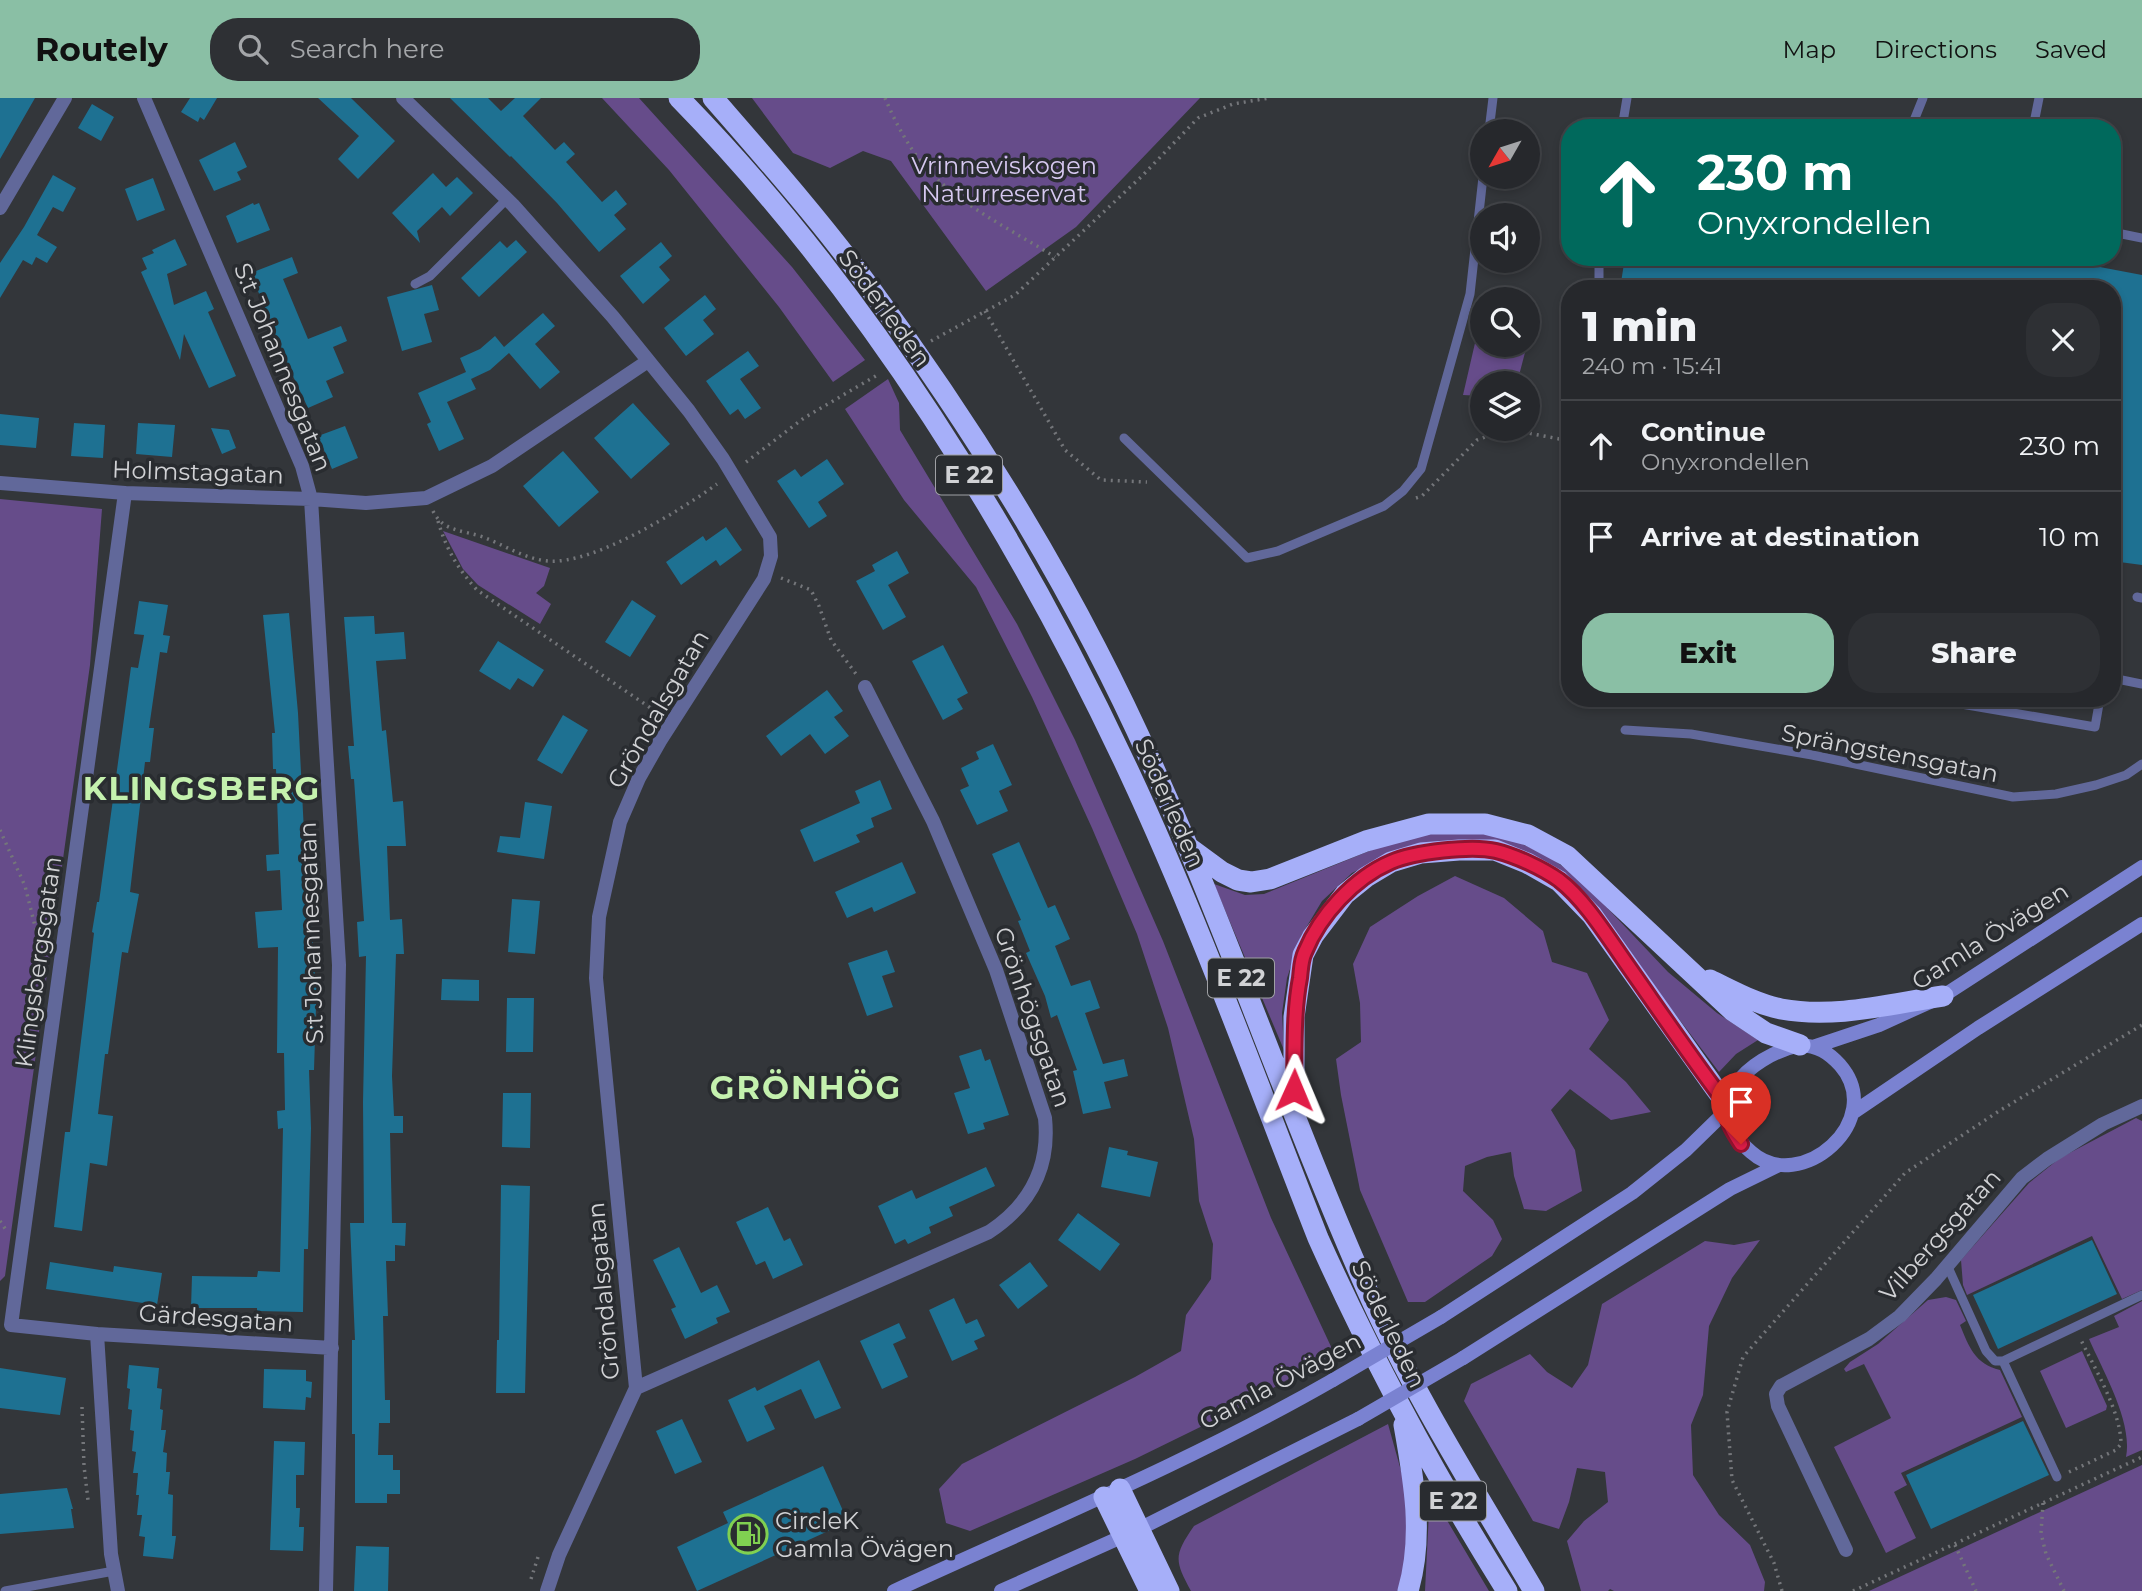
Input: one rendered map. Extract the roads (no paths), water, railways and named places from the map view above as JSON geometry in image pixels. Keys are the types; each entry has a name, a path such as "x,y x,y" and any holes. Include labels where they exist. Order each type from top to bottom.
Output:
{"highway":[{"name":"Söderleden","path":"679,98 760,189 852,304 946,437 1016,553 1082,674 1130,774 1184,900 1318,1238 1401,1409 1507,1591"},
{"name":"Söderleden","path":"713,98 814,216 866,282 962,417 1035,536 1097,650 1150,761 1369,1294 1434,1422 1534,1591"},
{"path":"1186,846 1223,872 1238,880 1251,882 1270,879 1366,841 1429,824 1485,824 1528,835 1567,856 1733,1011 1766,1033 1808,1046"},
{"path":"1294,1111 1294,1017 1303,955 1313,936 1345,894 1391,862 1411,856 1459,850 1495,850 1527,863 1559,881 1592,915 1727,1108"},
{"path":"1689,970 1747,998 1780,1009 1825,1013 1942,996"},
{"path":"1401,1409 1414,1479 1417,1517 1417,1549 1408,1591"},
{"path":"1112,1493 1131,1533 1150,1591"},
{"path":"1131,1533 1169,1591"}],"main road":[{"name":"Gamla Övägen","path":"1808,1046 1879,1025 1942,996 2142,867"},
{"path":"1854,1112 1978,1028 2142,924"},
{"path":"1808,1046 1832,1056 1848,1074 1855,1092 1854,1112 1844,1132 1830,1148 1798,1165 1779,1165 1757,1158 1741,1144 1731,1128 1727,1108 1731,1093 1744,1074 1764,1058 1782,1049 1808,1046"},
{"name":"Gamla Övägen","path":"894,1591 1112,1493 1283,1409 1441,1317 1632,1193 1686,1150 1727,1108"},
{"path":"1001,1591 1131,1533 1358,1419 1463,1358 1719,1196 1779,1165"}],"street":[{"path":"0,208 65,98"},
{"name":"S:t Johannesgatan","path":"144,98 302,466 311,499 339,965 326,1591"},
{"name":"Gröndalsgatan","path":"403,98 507,199 576,273 689,411 732,473 769,537 771,556 764,579 671,723 639,778 620,822 599,917 596,955 636,1388 559,1555 547,1591"},
{"name":"Holmstagatan","path":"0,483 125,493 366,503 426,498 492,466 648,361"},
{"name":"Klingsbergsgatan","path":"97,1334 11,1325 125,493"},
{"name":"Grönhögsgatan","path":"636,1388 989,1232 1007,1220 1024,1202 1044,1158 1047,1140 1045,1118 996,970 933,821 866,687"},
{"name":"Vilbergsgatan","path":"1846,1550 1778,1405 1776,1394 1781,1386 1869,1339 1900,1316 2022,1178 2104,1124 2142,1106"},
{"path":"97,1334 111,1554 118,1591"},
{"name":"Gärdesgatan","path":"97,1334 332,1349"}],"lane":[{"path":"1490,119 1493,98"},
{"path":"1624,119 1627,98"},
{"path":"1915,119 1923,98"},
{"path":"2035,119 2039,98"},
{"path":"1124,438 1247,558 1278,551 1384,506 1402,491 1421,469 1434,429 1470,294 1482,189"},
{"path":"415,284 430,276 507,199"},
{"path":"2121,234 2142,238"},
{"path":"2121,680 2142,684"},
{"path":"1978,707 2095,727 2098,707"},
{"name":"Sprängstensgatan","path":"1625,730 1691,734 1812,755 2013,797 2056,794 2096,785 2126,775 2142,764"},
{"path":"1947,1265 1986,1351 1995,1361 2003,1361 2142,1295"},
{"path":"2003,1361 2057,1477"},
{"path":"5,1591 114,1571"}],"place":[{"name":"CircleK Gamla Övägen","path":"748,1534"}],"district":[{"name":"KLINGSBERG","path":"202,788"},
{"name":"GRÖNHÖG","path":"806,1087"}],"park label":[{"name":"Vrinneviskogen Naturreservat","path":"1004,179"}]}
